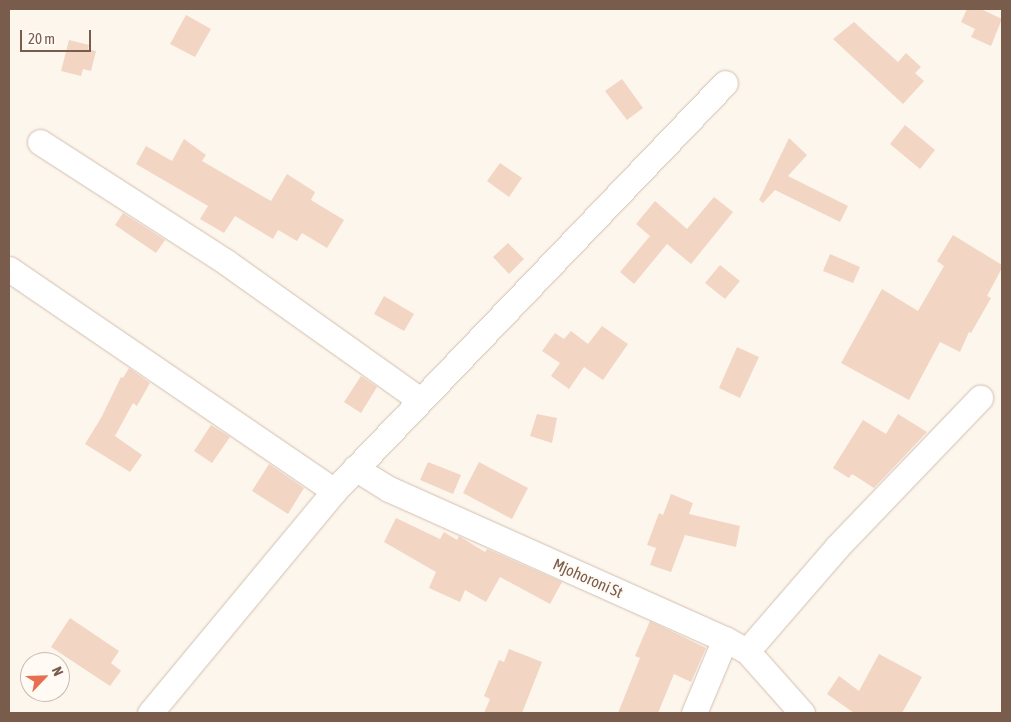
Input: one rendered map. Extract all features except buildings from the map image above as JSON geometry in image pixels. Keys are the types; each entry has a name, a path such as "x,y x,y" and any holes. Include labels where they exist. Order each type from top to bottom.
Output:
{"street":[{"path":"150,713 334,491 725,83"},
{"path":"40,142 226,262 420,400"},
{"path":"9,269 334,491"},
{"path":"747,651 837,547 980,398"},
{"name":"Mjohoroni St","path":"355,468 389,489 725,639 747,651 802,713"},
{"path":"694,713 725,639"}]}
